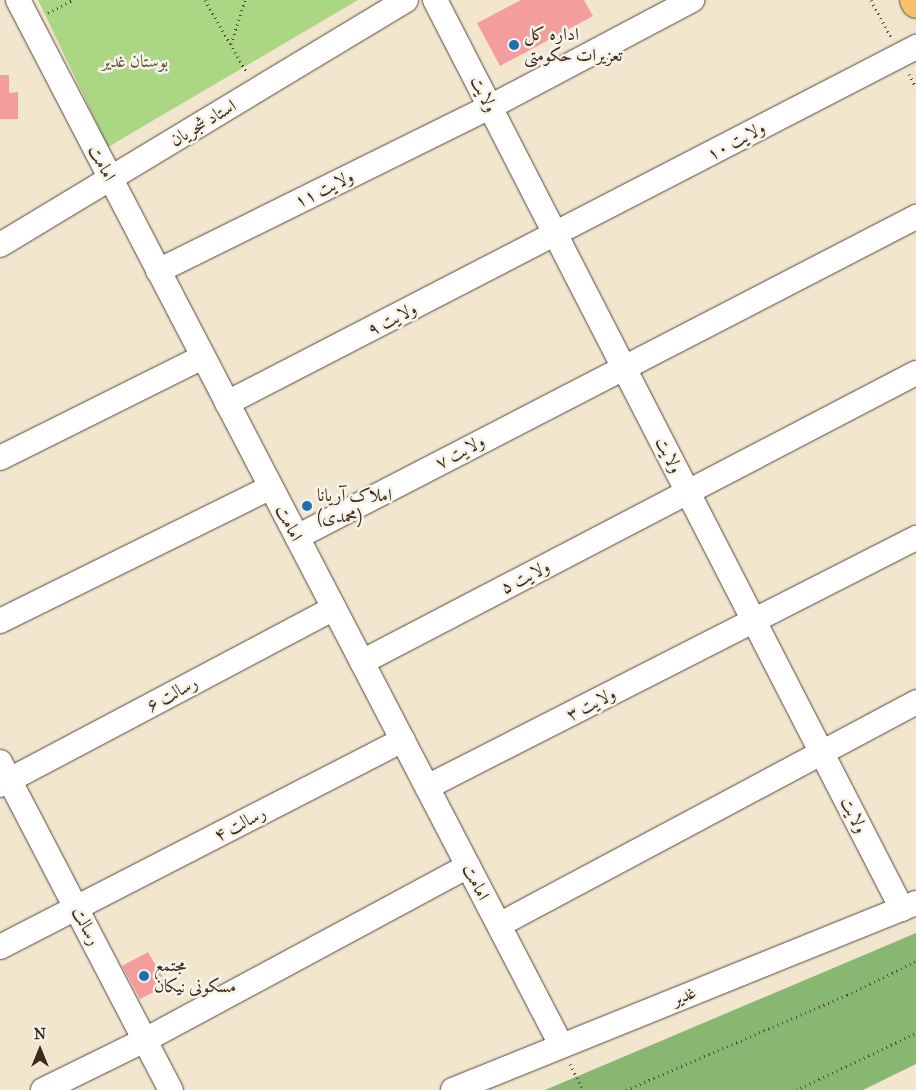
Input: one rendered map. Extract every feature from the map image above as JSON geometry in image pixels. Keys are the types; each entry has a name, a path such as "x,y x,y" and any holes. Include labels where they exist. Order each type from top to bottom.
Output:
{"main road":[{"path":"914,0 916,4"}],"street":[{"name":"امامت","path":"18,0 564,1050"},
{"name":"استاد شجریان","path":"0,245 406,0"},
{"name":"ولایت","path":"436,0 822,752 909,906"},
{"name":"ولایت ۱۱","path":"158,271 490,107 692,0"},
{"name":"ولایت ۱۰","path":"556,235 916,47"},
{"name":"ولایت ۷","path":"297,537 916,217"},
{"name":"ولایت ۹","path":"227,403 556,235"},
{"path":"0,458 203,357"},
{"name":"ولایت ۵","path":"362,662 916,373"},
{"path":"0,621 271,487"},
{"name":"ولایت ۳","path":"427,787 755,622 916,538"},
{"name":"رسالت ۶","path":"3,776 334,608"},
{"path":"499,925 916,702"},
{"name":"رسالت ۴","path":"0,947 403,740"},
{"name":"رسالت","path":"3,776 76,908 171,1090"},
{"path":"43,1090 145,1040 468,866"},
{"name":"غدیر","path":"452,1090 564,1050 909,906"}],"path":[{"path":"30,23 72,0"},
{"path":"205,0 257,90"},
{"path":"231,45 245,0"},
{"path":"626,1090 847,994 916,961"},
{"path":"796,1090 916,1033"},
{"path":"564,1050 583,1090"}],"green space":[{"name":"بوستان غدیر","path":"38,0 358,0 108,147"},
{"path":"916,933 916,1064 863,1090 545,1090"}],"building":[{"name":"اداره کل تعزیرات حکومتی","path":"521,0 584,0 593,16 500,66 477,23"},
{"path":"0,75 9,75 9,93 18,92 18,119 0,119"},
{"name":"مجتمع مسکونی نیکان","path":"148,952 167,985 140,999 122,966"}],"place":[{"name":"اداره کل تعزیرات حکومتی","path":"514,45"},
{"name":"املاک آریانا (محمدی)","path":"307,506"},
{"name":"مجتمع مسکونی نیکان","path":"144,976"}]}
